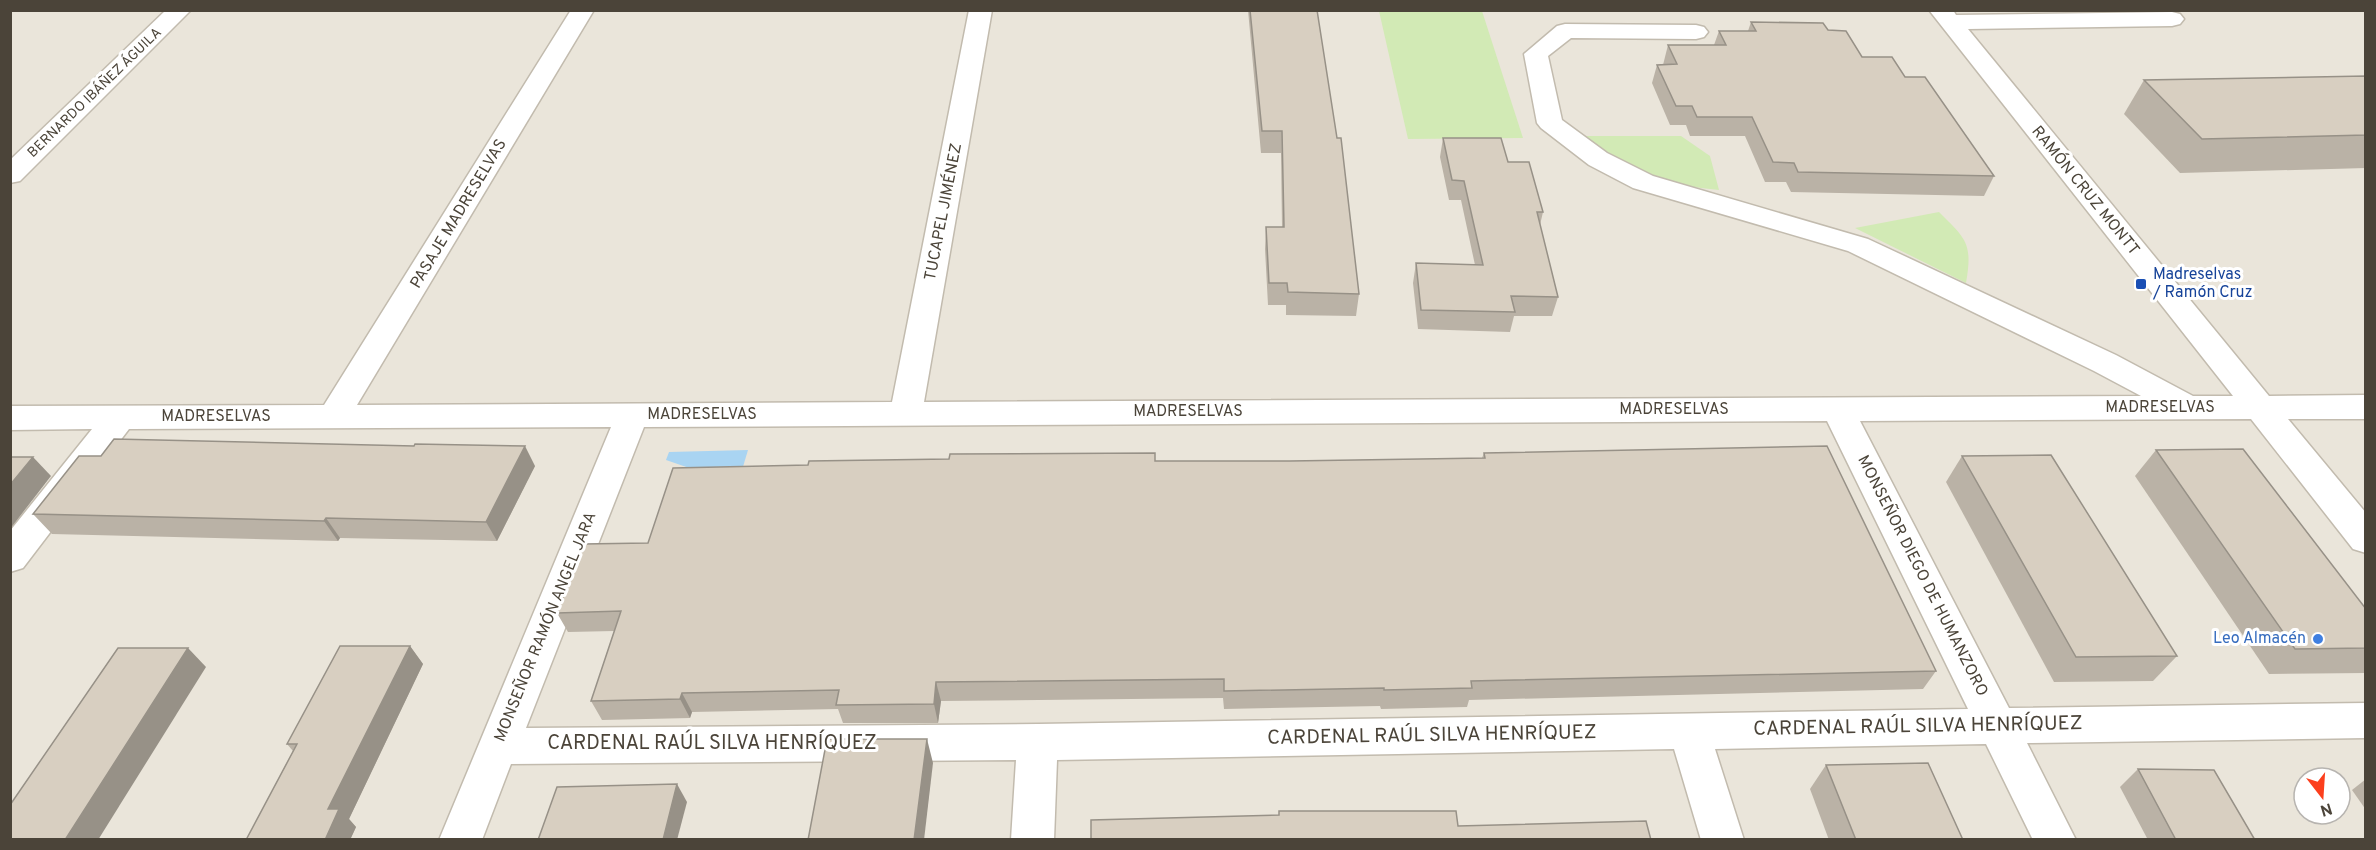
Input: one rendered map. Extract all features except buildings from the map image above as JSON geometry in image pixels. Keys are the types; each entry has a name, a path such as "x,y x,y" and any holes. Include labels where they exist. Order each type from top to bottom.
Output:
{"street":[{"name":"BERNARDO IBÁÑEZ ÁGUILA","path":"10,175 180,10"},
{"name":"PASAJE MADRESELVAS","path":"334,416 583,10"},
{"name":"TUCAPEL JIMÉNEZ","path":"906,414 981,10"},
{"path":"1944,16 2172,19"},
{"name":"RAMÓN CRUZ MONTT","path":"1944,16 2366,539"},
{"path":"1696,32 1565,31 1536,54 1550,123 1598,159 1643,182 1858,246 2105,363 2188,407"},
{"name":"MADRESELVAS","path":"10,418 2366,407"},
{"name":"MONSEÑOR DIEGO DE HUMANZORO","path":"1837,409 2055,840"},
{"name":"MONSEÑOR RAMÓN ANGEL JARA","path":"460,840 632,415"},
{"path":"10,558 120,417"},
{"name":"CARDENAL RAÚL SILVA HENRÍQUEZ","path":"498,746 1038,742 2366,720"},
{"path":"1689,732 1723,840"},
{"path":"1032,840 1038,742"}],"shaded area":[{"path":"10,11 2365,11 2365,839 11,839"}],"green space":[{"path":"1379,11 1482,11 1523,138 1408,139"},
{"path":"1584,136 1681,136 1710,156 1719,190 1683,185 1647,175 1613,159"},
{"path":"1939,212 1956,229 1968,250 1966,283 1855,228"}],"water":[{"path":"748,450 742,470 698,471 666,460 669,452"}],"place":[{"name":"Madreselvas / Ramón Cruz","path":"2141,284"},
{"name":"Leo Almacén","path":"2318,639"}]}
